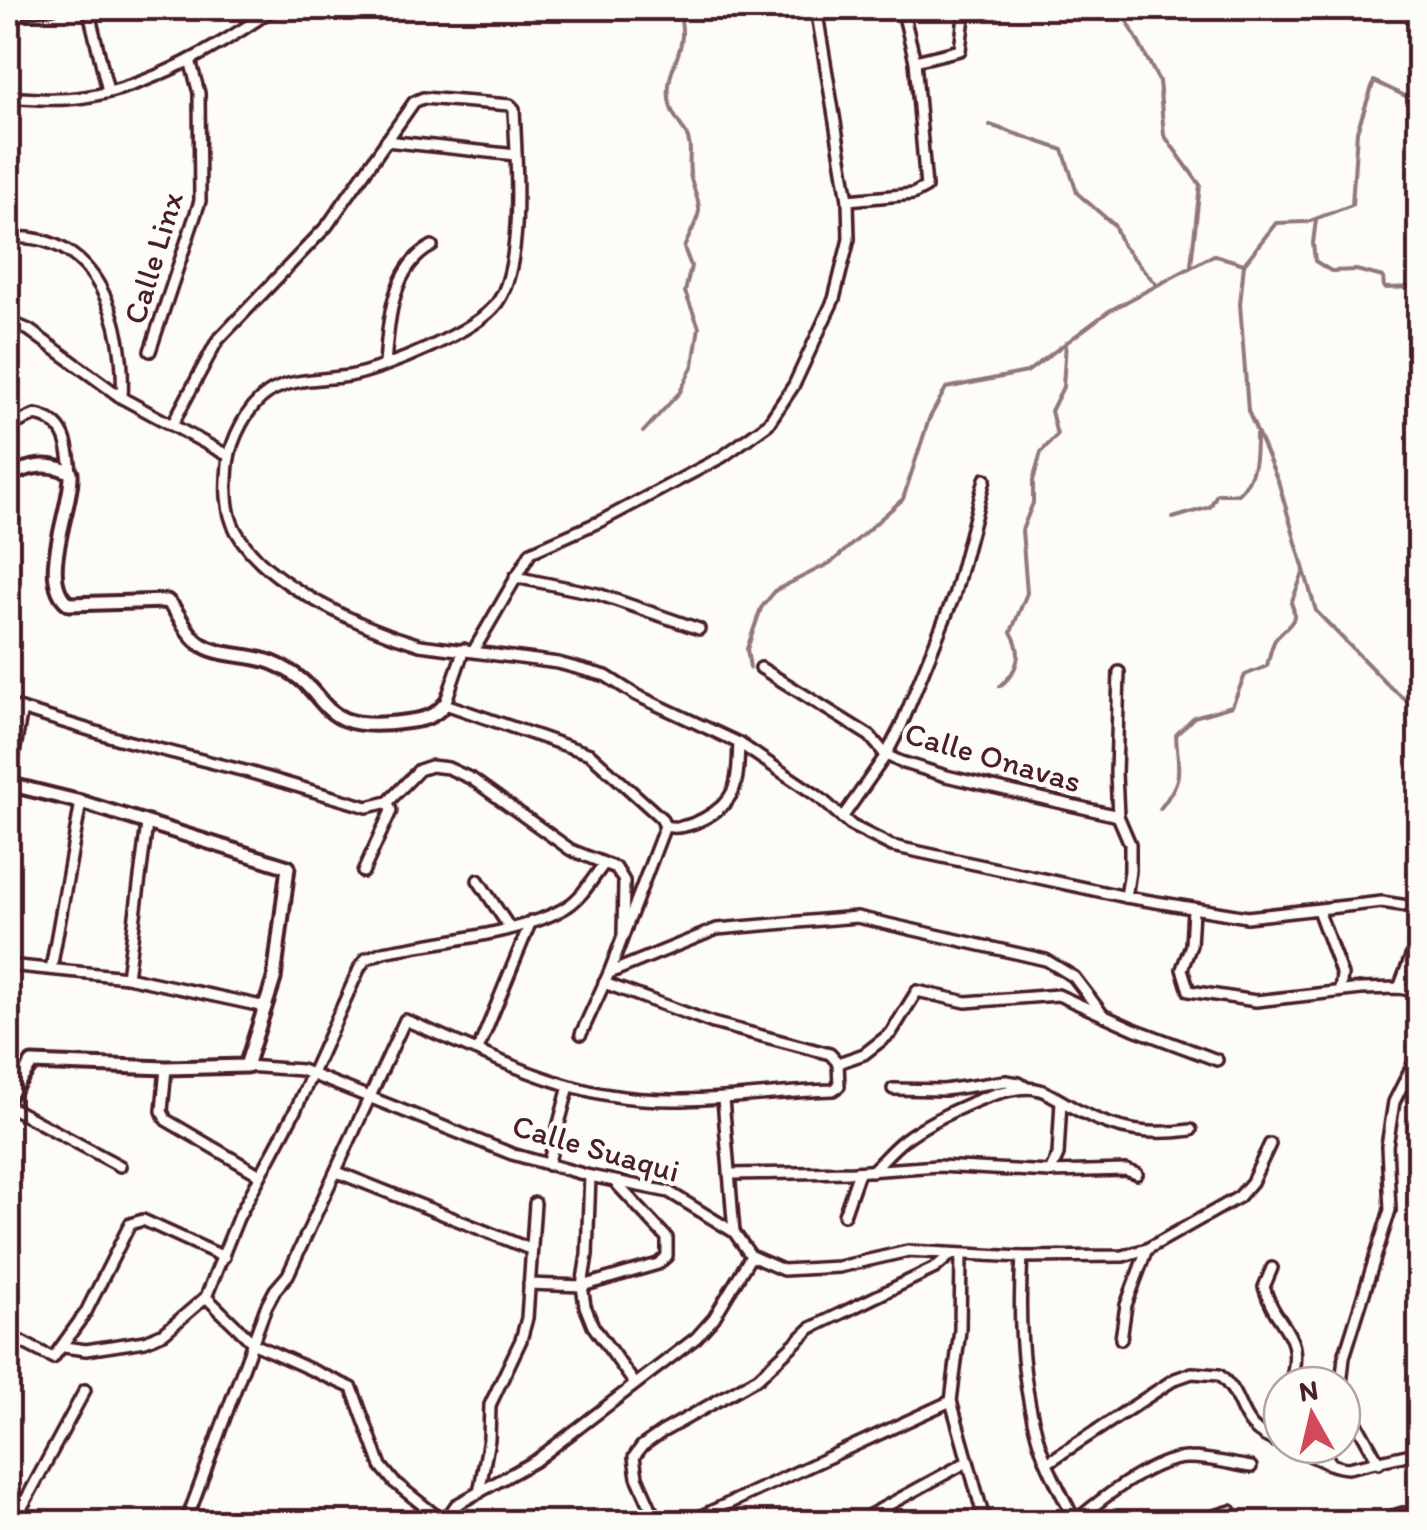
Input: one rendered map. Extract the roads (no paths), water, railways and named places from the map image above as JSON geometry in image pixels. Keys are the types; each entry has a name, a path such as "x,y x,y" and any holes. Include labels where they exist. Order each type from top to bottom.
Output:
{"street":[{"path":"8,13 53,8"},
{"path":"88,8 108,92"},
{"path":"8,97 64,99 108,92 190,60 274,8"},
{"path":"8,426 36,415 55,422 68,444 72,490 58,540 56,580 58,592 69,604 167,600 196,641 213,650 275,664 296,678 331,713 353,724 382,725 432,716 445,704 469,650 537,548 601,521 722,456 756,434 778,412 794,385 842,277 849,239 848,200 816,8"},
{"path":"848,200 913,194 926,187 915,61 902,8"},
{"path":"915,61 962,47 965,8"},
{"name":"Calle Linx","path":"150,351 200,202 199,93 190,60"},
{"path":"172,425 218,340 327,226 414,102 423,98 510,105 514,109 516,155 512,258 509,277 497,304 464,328 385,366 354,375 280,386 268,393 242,424 229,456 227,488 234,526 275,572 315,598 382,632 420,645 594,671 739,744 819,797 872,839 892,846 1126,897 1246,917 1382,902 1420,908"},
{"path":"386,141 516,155"},
{"path":"8,238 51,242 75,255 91,271 105,295 122,355 122,398"},
{"path":"385,366 401,278 409,262 432,246"},
{"path":"8,322 29,330 122,398 229,456"},
{"path":"8,476 37,466 60,467 70,473"},
{"path":"842,818 886,755 948,612 985,479"},
{"path":"515,576 598,594 699,629"},
{"name":"Calle Onavas","path":"761,668 870,736 886,755 946,776 1118,816"},
{"path":"1119,672 1118,816 1130,844 1126,897"},
{"path":"445,704 590,754 663,822 685,826 721,806 732,792 739,744"},
{"path":"8,705 367,806 388,802 414,773 440,766 472,779 571,850 616,868 624,881 623,935"},
{"path":"22,709 8,785 81,802 288,867 277,962 246,1066"},
{"path":"52,968 81,802"},
{"path":"363,872 391,811 388,802"},
{"path":"581,1034 623,935 663,822"},
{"path":"126,977 147,824"},
{"path":"64,1347 86,1350 146,1341 164,1333 206,1297 238,1218 366,960 383,952 509,927 553,914 578,898 604,864"},
{"path":"478,880 509,927"},
{"path":"1193,910 1191,945 1182,969 1189,991 1256,1000 1340,990 1399,988 1420,992"},
{"path":"1318,910 1342,975 1340,990"},
{"path":"606,978 718,929 857,917 1046,960 1074,978 1102,1014"},
{"path":"478,1050 531,921"},
{"path":"1399,988 1420,933"},
{"path":"8,965 126,977 266,1007"},
{"path":"186,1522 266,1307 274,1290 288,1275 405,1020 569,1086 630,1098 723,1099 833,1090 840,1086 838,1063 830,1054 713,1023 606,978"},
{"path":"838,1063 864,1054 891,1033 917,991 966,1002 1053,994 1217,1060"},
{"path":"1343,1365 1390,1210 1387,1146 1394,1102 1420,1050"},
{"name":"Calle Suaqui","path":"8,1097 32,1063 166,1068 246,1066 312,1074 468,1139 548,1165 669,1192 734,1232 751,1256"},
{"path":"166,1068 162,1111 166,1120 260,1175"},
{"path":"1407,1077 1420,1084"},
{"path":"894,1089 944,1090 1019,1082 1110,1126 1144,1134 1192,1130"},
{"path":"548,1165 569,1086"},
{"path":"872,1171 923,1127 993,1096 1027,1088"},
{"path":"723,1099 734,1232"},
{"path":"1050,1172 1058,1156 1061,1101"},
{"path":"8,1106 120,1166"},
{"path":"206,1297 254,1344 352,1388 382,1466 394,1482 444,1522 456,1505 535,1461 705,1328 751,1256 784,1270 839,1268 908,1252 1106,1258 1147,1249 1239,1197 1252,1182 1270,1144"},
{"path":"728,1174 938,1166 1050,1172 1126,1170 1137,1174"},
{"path":"337,1172 530,1249"},
{"path":"844,1215 859,1172"},
{"path":"590,1176 584,1306 593,1326 635,1384"},
{"path":"529,1284 582,1286 658,1264 668,1256 668,1238 615,1182"},
{"path":"479,1493 490,1406 528,1318 535,1204"},
{"path":"8,1335 53,1358 86,1312 130,1224 143,1220 224,1257"},
{"path":"1121,1339 1126,1305 1147,1249"},
{"path":"956,1256 960,1330 952,1401 985,1522"},
{"path":"658,1522 637,1477 634,1457 642,1446 758,1378 811,1328 956,1256"},
{"path":"1022,1257 1020,1340 1037,1436 1075,1522 1122,1486 1168,1460 1188,1458 1251,1467"},
{"path":"1272,1268 1264,1287 1296,1349 1296,1365"},
{"path":"1047,1463 1175,1379 1192,1372 1220,1375 1234,1391 1250,1425 1262,1432"},
{"path":"14,1522 85,1390"},
{"path":"688,1522 952,1401"},
{"path":"1362,1434 1378,1463"},
{"path":"1334,1465 1348,1468 1420,1452"},
{"path":"857,1522 967,1462"},
{"path":"1196,1522 1231,1511"},
{"path":"1374,1522 1402,1513 1420,1514"}],"waterway":[{"path":"643,432 680,392 693,365 699,327 685,292 691,266 684,248 699,206 691,178 688,139 669,99 682,36 678,8"},
{"path":"1067,8 1070,16 1123,13 1159,81 1164,135 1200,185 1191,265"},
{"path":"750,668 747,649 761,608 776,590 832,562 903,499 929,419 946,388 1027,372 1109,311 1214,255 1244,264 1276,223 1307,222 1352,205 1357,131 1374,81 1420,103"},
{"path":"990,125 1063,150 1077,193 1114,225 1123,246 1157,285"},
{"path":"1316,220 1315,261 1331,271 1356,270 1383,277 1384,288 1420,287"},
{"path":"1244,264 1240,304 1248,411 1278,481 1316,611 1420,712"},
{"path":"1000,686 1017,662 1011,632 1027,593 1022,530 1033,503 1033,481 1041,452 1057,435 1051,411 1063,387 1066,342"},
{"path":"1173,518 1210,507 1217,494 1238,494 1252,474 1256,434"},
{"path":"1160,809 1177,781 1176,735 1194,717 1232,706 1245,675 1267,666 1275,640 1293,620 1291,603 1304,571"}]}
